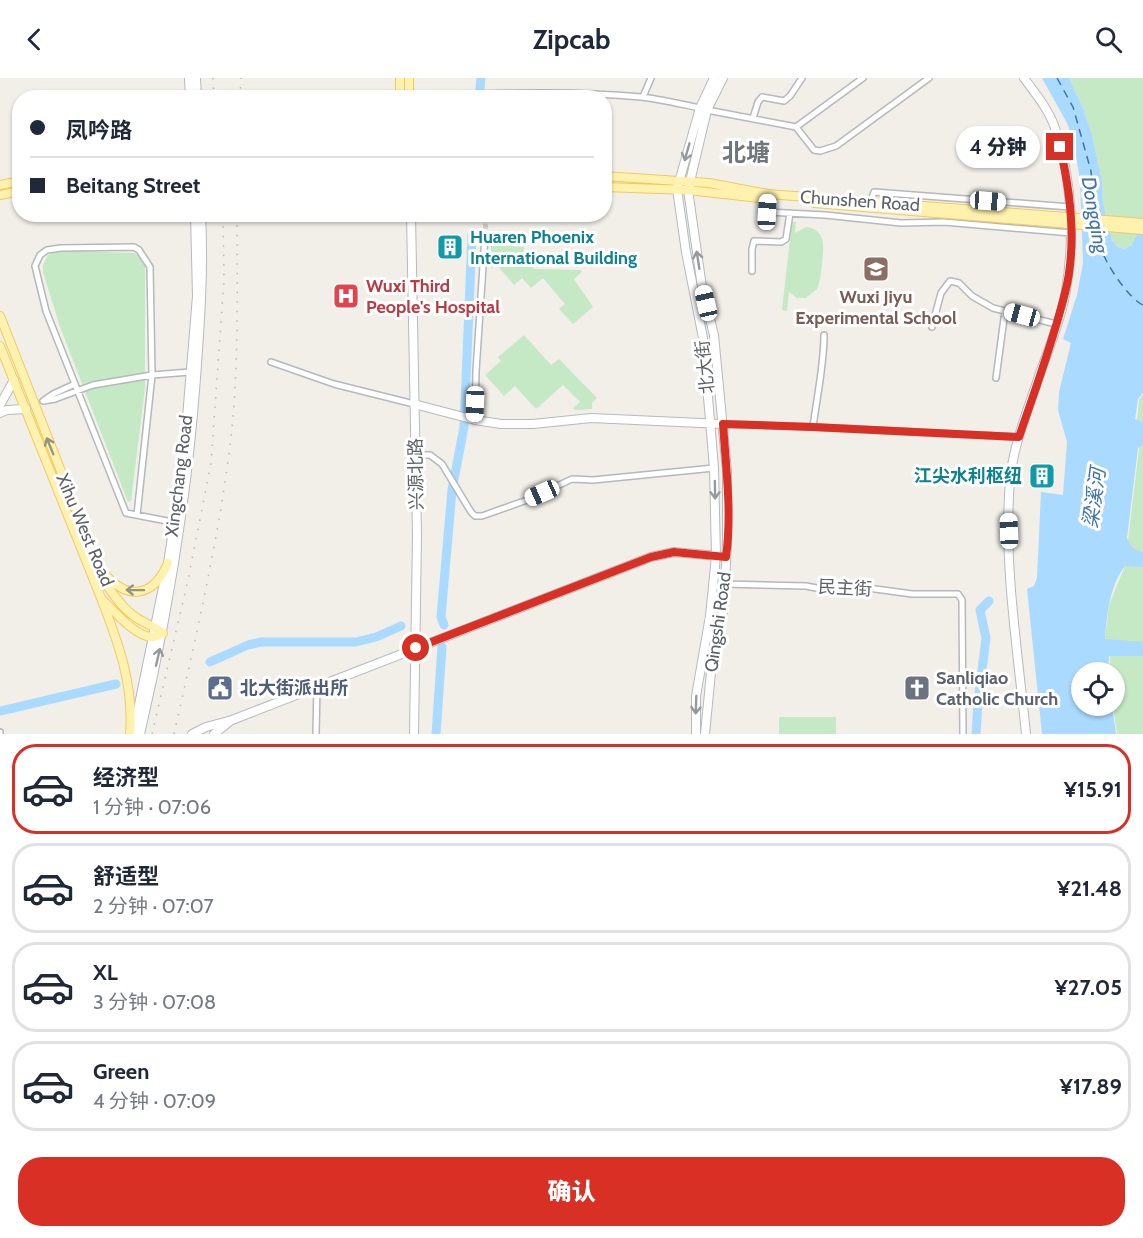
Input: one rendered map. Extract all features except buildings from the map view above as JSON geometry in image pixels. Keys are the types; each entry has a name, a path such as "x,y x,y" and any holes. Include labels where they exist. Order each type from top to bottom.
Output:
{"main road":[{"name":"北大街","path":"696,734 696,696 710,616 716,556 714,468 703,338 688,262 678,185 714,78"},
{"path":"688,186 704,109 723,78"},
{"path":"1024,78 1055,127 1065,168 1071,233 1066,291 1019,437 1010,479 1010,568 1026,734"},
{"name":"Chunshen Road","path":"612,177 768,199 870,204"},
{"name":"Chunshen Road","path":"688,186 709,183 768,194 936,210"},
{"name":"Chunshen Road","path":"612,186 678,185"},
{"name":"Qingshi Road","path":"688,186 702,287 714,335 727,471 726,584 723,612 712,662 705,734"},
{"path":"936,210 1143,223"},
{"path":"936,210 1143,230"},
{"name":"Xingchang Road","path":"132,734 168,563 183,466 196,296 195,222"},
{"name":"Xingchang Road","path":"140,734 163,633 189,466 203,297 201,222"},
{"name":"兴源北路","path":"411,222 415,455 414,734"},
{"name":"Xihu West Road","path":"0,316 30,407 101,598 131,627 153,637"},
{"name":"Xihu West Road","path":"0,346 14,380 30,407"},
{"path":"0,405 14,380"},
{"path":"414,404 472,420 501,424 533,424 602,418 723,424"},
{"path":"0,413 30,407"},
{"name":"Xihu West Road","path":"66,499 105,583 133,616 163,633"},
{"path":"192,734 651,557 674,552 726,557"},
{"path":"98,566 114,584 122,589 142,591 160,581 168,563"},
{"path":"101,598 117,638 127,678 132,734"},
{"path":"153,637 163,633"},
{"path":"214,734 232,720"}],"street":[{"path":"643,97 651,78"},
{"path":"753,118 762,97 784,101 802,78"},
{"path":"796,127 863,78"},
{"path":"612,96 643,97 796,127 814,150 836,146 929,78"},
{"path":"870,204 874,192 1070,207"},
{"path":"768,199 767,212 835,215 901,223 944,222 1071,233"},
{"path":"752,271 754,241 781,242 786,239 789,213"},
{"path":"472,420 485,236"},
{"path":"137,515 152,375 150,267 139,250 134,248 47,250 40,255 35,266 46,311 126,513 167,521 175,520"},
{"path":"932,327 941,293 950,281 959,283 972,296 993,308 1056,324"},
{"path":"996,378 1005,311"},
{"path":"813,427 824,354 824,335"},
{"path":"271,362 334,384 414,404"},
{"path":"30,407 53,394 76,387 152,375 190,372"},
{"path":"723,424 1019,437"},
{"path":"415,455 436,458 475,516 482,516 527,500 572,480 714,468"},
{"name":"民主街","path":"726,584 806,586 832,591 868,588 912,594 958,594 962,600 963,734"},
{"path":"316,734 317,686"}],"green space":[{"path":"1069,78 1143,78 1143,219 1132,245 1125,249 1118,247 1112,240 1103,203 1102,181 1092,135"},
{"path":"792,222 796,222 795,233 806,227 818,232 823,241 823,253 817,289 806,298 797,298 789,292 787,311 782,310"},
{"path":"491,245 524,247 523,258 534,269 580,270 582,272 574,279 593,307 573,324 559,309 565,304 543,278 531,288 522,278 514,285 496,264 491,269"},
{"path":"59,251 135,253 145,266 145,388 131,501 128,502 60,327 43,272 43,265 48,255"},
{"path":"524,335 551,365 559,359 597,398 592,403 592,409 575,410 573,408 580,402 563,385 536,409 515,386 504,396 485,375 501,361 498,357"},
{"path":"1143,395 1143,734 1117,734 1115,716 1125,716 1125,662 1110,662 1105,640 1109,605 1125,566 1139,449 1137,419 1139,400"},
{"path":"779,717 836,717 836,734 779,734"}],"water":[{"path":"1042,78 1069,78 1083,108 1092,135 1102,181 1103,203 1112,240 1118,247 1125,249 1132,245 1143,219 1143,393 1138,399 1135,419 1143,422 1143,444 1138,448 1127,538 1133,548 1143,552 1143,567 1125,566 1115,583 1105,639 1143,642 1143,656 1109,656 1109,662 1071,662 1071,716 1114,716 1116,734 1042,734 1027,589 1034,586 1037,578 1041,492 1063,495 1067,442 1058,410 1059,392 1071,343 1063,339 1077,295 1083,263 1080,180 1074,143 1067,123"}],"waterway":[{"path":"480,90 481,78"},
{"path":"444,625 441,617 452,490 464,427 472,235"},
{"path":"976,734 986,638 980,610 989,601"},
{"path":"210,662 248,645 261,642 356,642 376,637 401,626"},
{"path":"436,734 442,647"},
{"path":"0,711 116,684"}],"ferry route":[{"path":"1057,78 1073,107 1091,171 1095,215"},
{"path":"1097,228 1103,255 1112,271 1131,296 1143,305"}],"tunnel":[{"path":"485,236 486,222"}],"railway":[{"path":"213,78 214,90"},
{"path":"240,90 241,78"},
{"path":"152,734 188,580 211,463 224,280 223,222"},
{"path":"174,734 199,624 231,438 236,354 237,222"}],"place":[{"name":"Huaren Phoenix International Building","path":"450,247"},
{"name":"Wuxi Jiyu Experimental School","path":"876,269"},
{"name":"Wuxi Third People's Hospital","path":"346,296"},
{"name":"江尖水利枢纽","path":"1042,476"},
{"name":"北大街派出所","path":"220,688"},
{"name":"Sanliqiao Catholic Church","path":"917,688"}],"district":[{"name":"北塘","path":"746,152"}],"route":[{"path":"416,648 651,557 674,552 726,557 728,544 727,471 723,424 1019,437 1066,291 1071,233 1069,197 1060,147"}],"water label":[{"name":"Dongqing","path":"1095,215"},
{"name":"梁溪河","path":"1094,498"}]}
